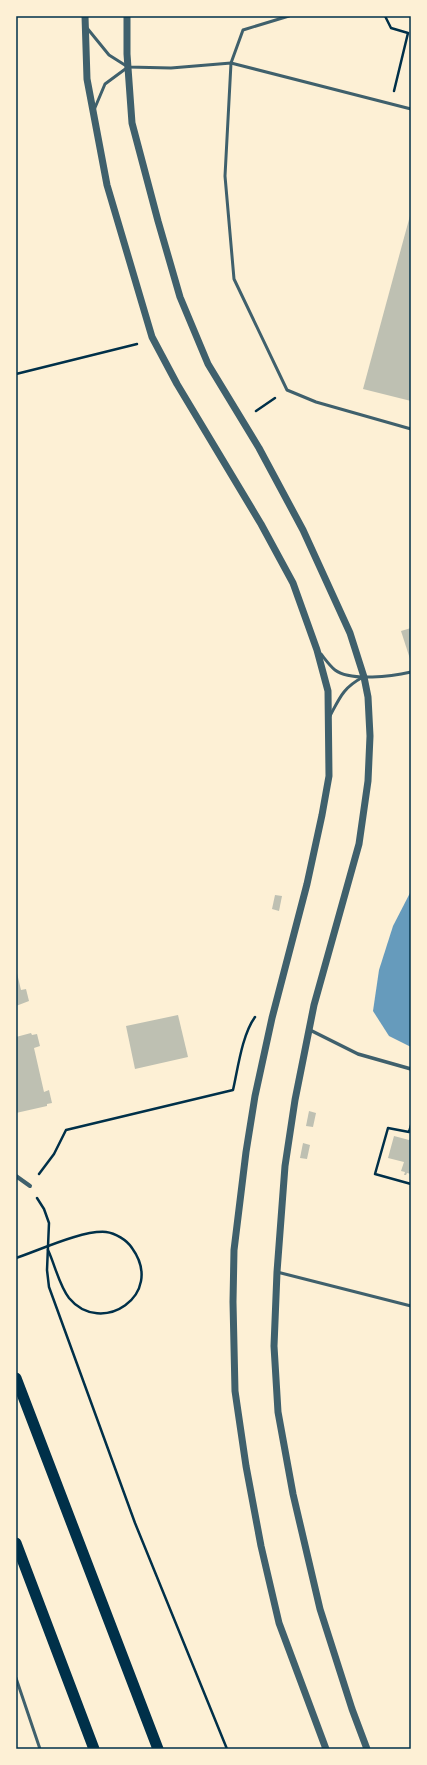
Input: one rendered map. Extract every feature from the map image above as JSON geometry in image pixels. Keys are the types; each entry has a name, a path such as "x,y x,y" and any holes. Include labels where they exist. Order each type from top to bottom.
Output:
{"highway":[{"path":"16,1378 158,1749"},
{"path":"16,1543 94,1749"}],"street":[{"path":"85,16 87,79 107,185 152,337 176,384 260,524 293,583 317,650 328,691 329,776 307,884 272,1018 252,1114 234,1250 233,1302 235,1391 246,1466 261,1546 280,1623 326,1749"},
{"path":"127,16 128,67 132,123 180,297 208,364 243,420 303,530 350,633 364,677 368,697 370,736 369,766 359,844 308,1029 285,1166 277,1272 274,1346 278,1412 293,1494 320,1609 352,1709 367,1749"},
{"path":"308,1029 358,1054 411,1069"},
{"path":"16,1176 30,1186"}],"lane":[{"path":"288,16 243,30 231,63 225,176 234,278 287,390 316,402 411,429"},
{"path":"85,26 109,55 128,67 171,68 231,63 411,109"},
{"path":"93,114 105,84 128,67"},
{"path":"317,650 335,670 348,676 364,677 411,672"},
{"path":"329,718 340,697 350,684 364,677"},
{"path":"277,1272 411,1306"},
{"path":"16,1678 40,1749"}],"path":[{"path":"385,16 391,28 408,33 391,103"},
{"path":"16,374 140,343 152,337"},
{"path":"243,420 287,390"},
{"path":"227,1749 135,1523 49,1287 47,1249 49,1223 44,1209 30,1186 54,1154 66,1130 233,1090 249,1024 256,1014"},
{"path":"411,1125 409,1132 388,1128 375,1174 411,1184"},
{"path":"16,1258 83,1235 96,1232 108,1232 120,1237 130,1244 138,1255 142,1266 142,1275 137,1291 122,1308 98,1313 84,1310 76,1304 65,1291 47,1249"}],"water":[{"path":"411,891 411,1047 389,1036 373,1011 379,970 393,926"}],"building":[{"path":"411,212 411,401 363,389"},
{"path":"411,628 411,662 401,631"},
{"path":"275,895 282,896 279,911 272,909"},
{"path":"16,969 21,990 26,989 29,1001 16,1006"},
{"path":"178,1015 188,1057 135,1069 126,1026"},
{"path":"31,1033 32,1035 37,1034 40,1046 34,1048 44,1092 49,1090 52,1103 47,1104 47,1106 16,1113 16,1037"},
{"path":"309,1111 316,1113 313,1127 306,1126"},
{"path":"394,1136 409,1140 411,1136 411,1174 407,1173 404,1175 405,1172 401,1171 404,1162 388,1158"},
{"path":"303,1143 310,1145 307,1159 300,1158"}]}
